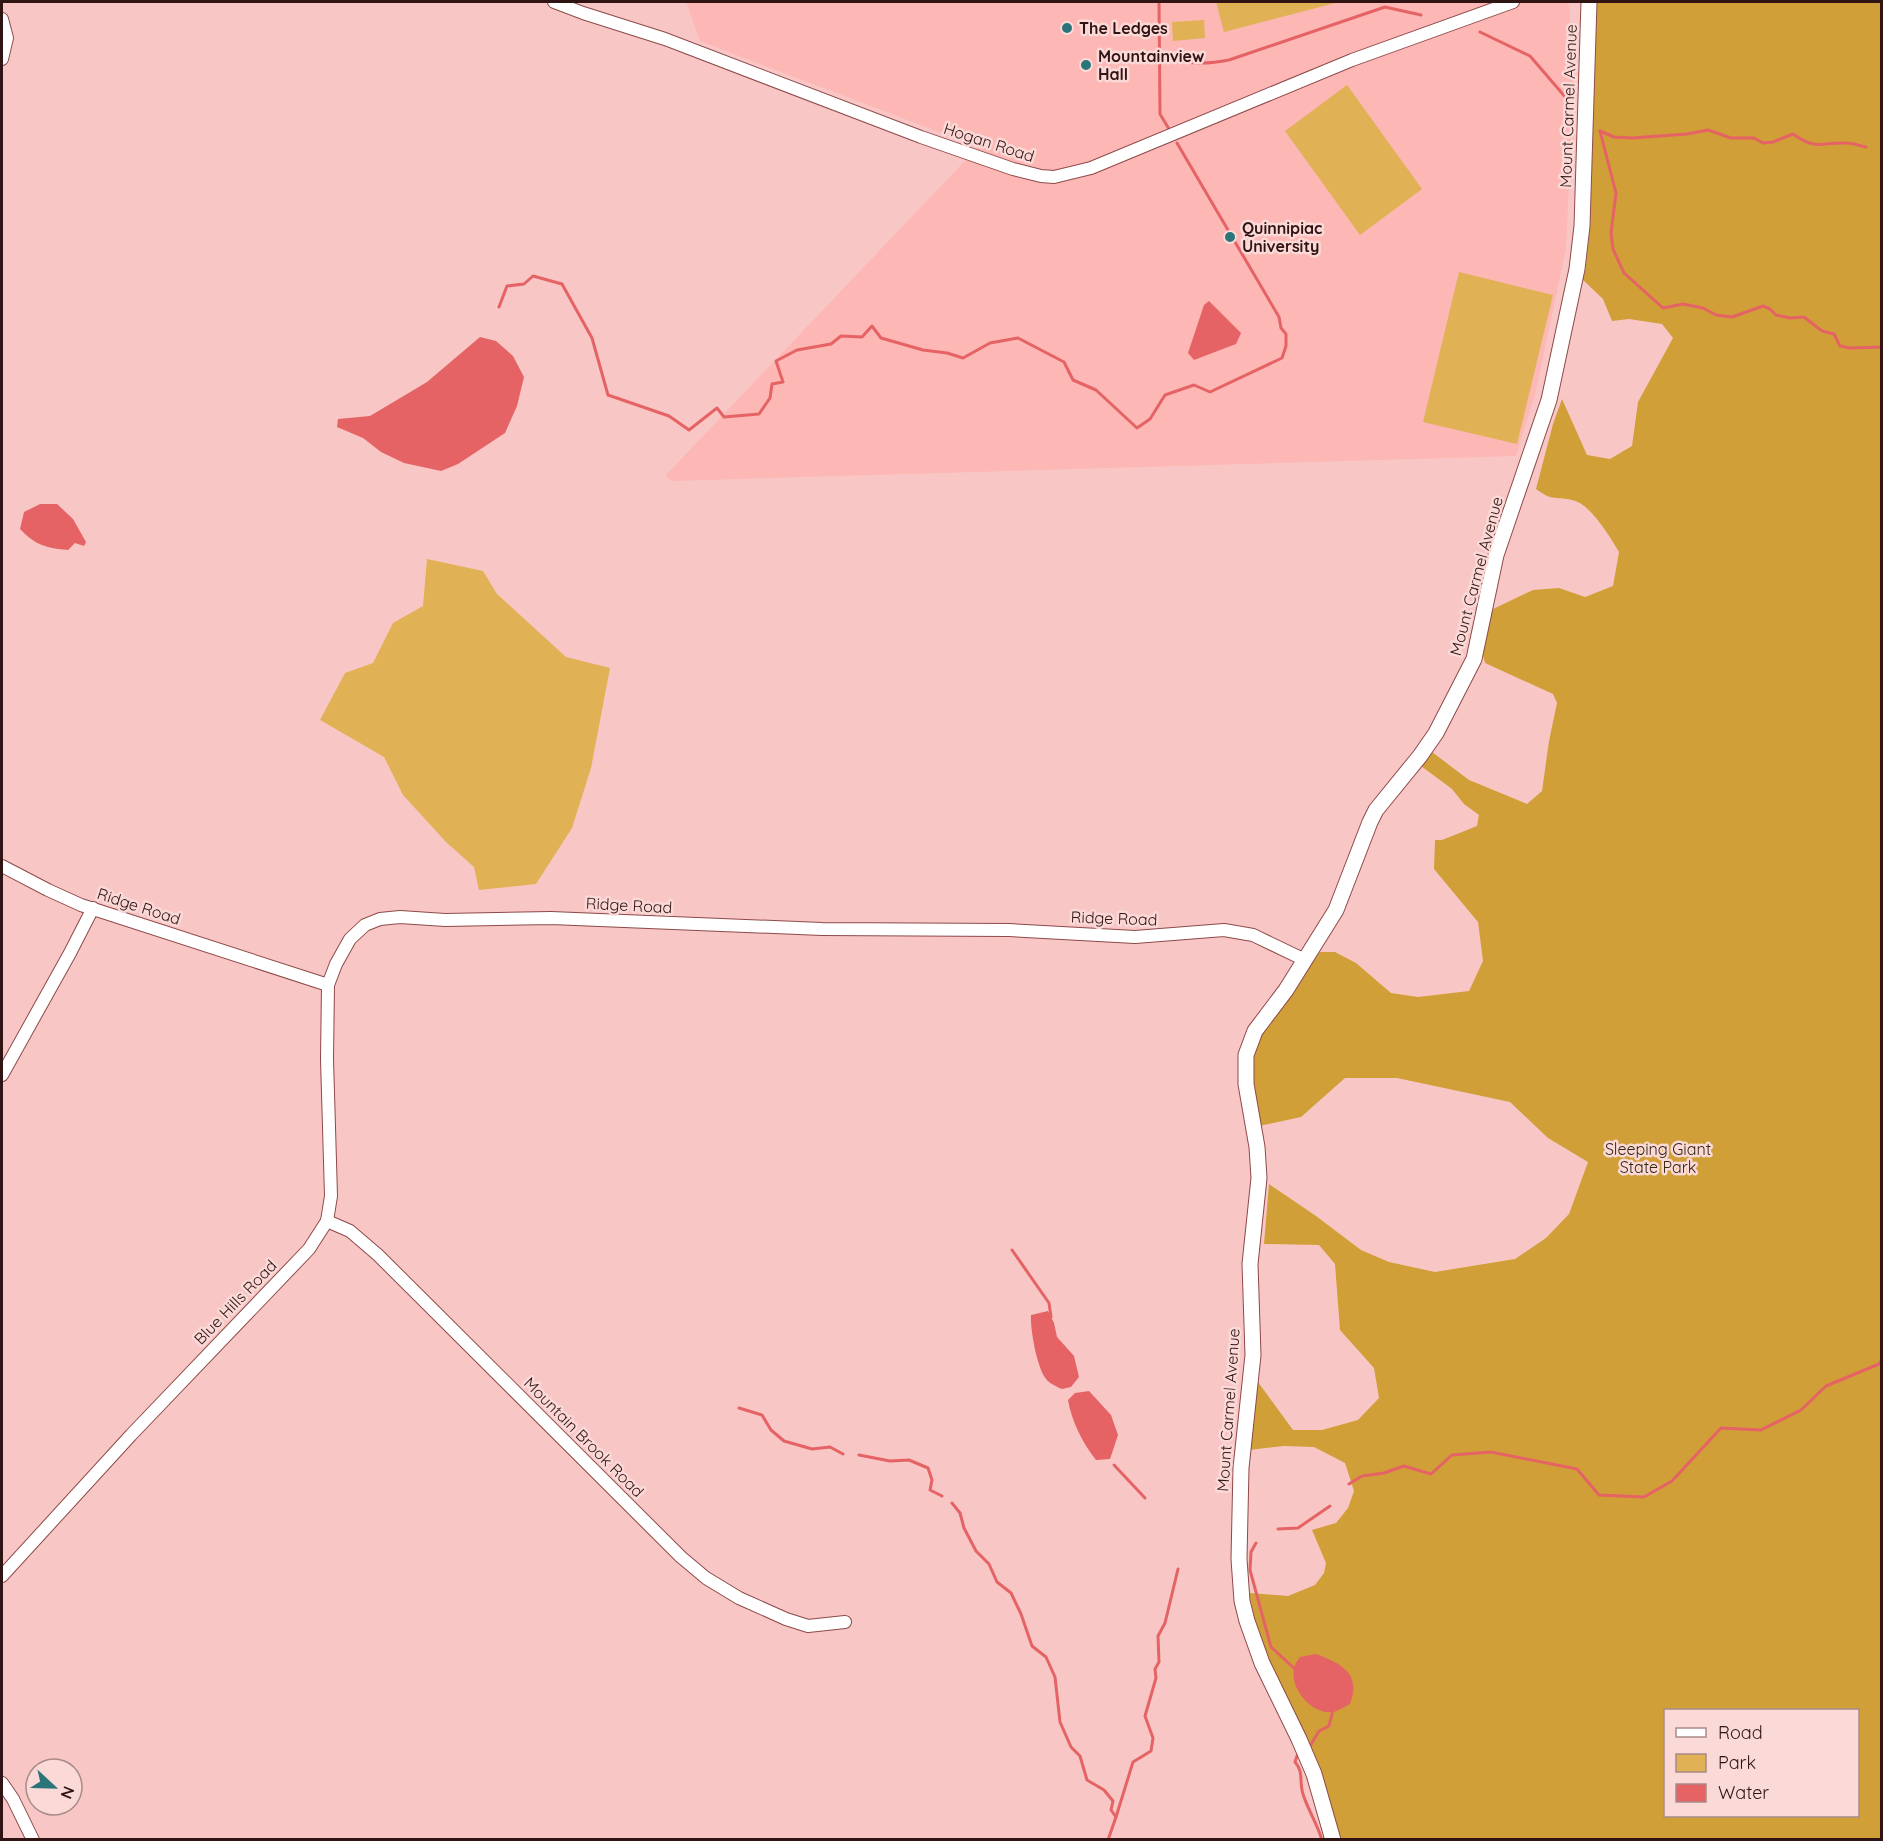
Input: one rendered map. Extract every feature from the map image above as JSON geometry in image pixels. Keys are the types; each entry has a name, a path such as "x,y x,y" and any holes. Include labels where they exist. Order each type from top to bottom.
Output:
{"main road":[{"name":"Mount Carmel Avenue","path":"1333,1839 1307,1755 1278,1698 1253,1641 1246,1621 1240,1581 1241,1462 1253,1355 1250,1264 1259,1178 1257,1147 1246,1084 1246,1055 1255,1031 1286,990 1340,902 1370,822 1436,733 1469,671 1478,648 1499,546 1549,400 1577,269 1584,199 1589,2"}],"street":[{"name":"Hogan Road","path":"554,2 665,39 921,137 1013,169 1054,177 1091,168 1352,60 1513,2"},
{"path":"2,19 7,38 2,59"},
{"name":"Ridge Road","path":"2,866 48,890 93,908 328,985 336,964 355,934 373,921 400,917 445,920 585,919 822,929 1009,930 1135,938 1224,930 1253,935 1305,960"},
{"path":"2,1075 93,908"},
{"name":"Blue Hills Road","path":"2,1576 131,1435 309,1249 327,1221 330,1209 331,1173 327,1059 328,985"},
{"name":"Mountain Brook Road","path":"327,1221 350,1231 378,1255 706,1578 739,1598 808,1626 845,1622"},
{"path":"2,1783 13,1799 33,1839"}],"shaded area":[{"name":"Quinnipiac University","path":"686,2 1565,2 1569,5 1574,75 1566,248 1535,395 1516,456 672,481 665,476 978,147 700,41"}],"green space":[{"path":"1216,2 1339,2 1224,32"},
{"name":"Sleeping Giant State Park","path":"1597,2 1881,2 1881,1839 1339,1839 1260,1642 1249,1593 1288,1596 1315,1585 1324,1573 1326,1563 1312,1530 1336,1523 1348,1508 1354,1491 1345,1463 1314,1447 1284,1446 1249,1450 1258,1382 1293,1430 1322,1430 1358,1420 1379,1398 1374,1368 1340,1330 1335,1264 1319,1245 1264,1244 1269,1184 1361,1250 1389,1262 1435,1272 1515,1259 1546,1238 1569,1214 1588,1162 1548,1138 1510,1102 1397,1078 1345,1078 1301,1117 1259,1126 1251,1068 1259,1034 1320,952 1335,952 1356,963 1391,993 1418,997 1469,991 1483,961 1478,922 1434,869 1435,840 1442,840 1477,826 1479,815 1464,804 1452,789 1421,766 1432,752 1469,780 1527,804 1542,791 1557,703 1553,694 1485,663 1482,651 1491,610 1533,590 1559,588 1585,597 1613,586 1619,552 1599,522 1579,502 1551,497 1536,489 1562,399 1587,455 1610,459 1632,446 1638,402 1673,338 1662,324 1629,319 1612,321 1603,299 1582,279 1585,273 1590,229"},
{"path":"1204,20 1205,38 1173,41 1172,22"},
{"path":"1347,85 1422,189 1360,235 1285,131"},
{"path":"1459,272 1553,295 1517,444 1423,422"},
{"path":"427,559 483,571 497,594 566,657 610,668 591,768 572,828 536,884 479,890 474,867 446,842 403,795 384,757 320,720 345,673 373,663 393,623 423,606"}],"water":[{"path":"1209,301 1241,333 1236,344 1194,360 1188,353 1204,305"},
{"path":"480,337 496,341 513,356 524,377 517,406 505,433 458,464 441,471 404,463 381,452 363,438 337,427 338,419 370,416 427,382"},
{"path":"40,504 57,504 73,519 86,542 84,546 75,543 68,550 53,548 41,545 25,534 20,529 24,512"},
{"path":"1048,1311 1057,1337 1074,1356 1079,1377 1071,1387 1062,1389 1047,1380 1037,1358 1031,1315"},
{"path":"1089,1391 1111,1415 1118,1435 1110,1459 1096,1460 1082,1439 1072,1416 1068,1400 1075,1393"},
{"path":"1316,1654 1334,1661 1347,1671 1353,1685 1350,1704 1333,1712 1325,1712 1310,1705 1299,1692 1295,1685 1295,1664 1300,1657"}],"waterway":[{"path":"1159,2 1160,114 1169,129"},
{"path":"1160,54 1185,62 1220,62 1385,7 1421,15"},
{"path":"1480,32 1530,56 1567,99"},
{"path":"1600,131 1614,137 1632,138 1708,130 1731,138 1754,138 1763,143 1773,142 1793,134 1814,144 1849,143 1866,147"},
{"path":"1600,131 1616,193 1611,233 1613,249 1624,273 1663,308 1683,304 1703,308 1716,315 1732,317 1763,306 1776,315 1790,318 1804,317 1822,331 1834,334 1840,346 1882,347"},
{"path":"499,307 507,286 524,284 533,276 562,284 592,338 608,395 669,416 689,430 717,408 724,417 759,414 770,398 772,384 783,382 776,361 797,350 831,344 841,336 862,337 872,326 881,338 963,358 990,343 1018,338 1064,362 1073,380 1096,390 1137,428 1150,419 1165,395 1194,385 1210,392 1282,358 1286,346 1286,334 1281,328 1279,317 1177,143"},
{"path":"1012,1250 1049,1303 1051,1317"},
{"path":"1349,1484 1362,1476 1384,1473 1404,1466 1431,1474 1452,1455 1491,1452 1577,1469 1599,1495 1644,1497 1672,1481 1721,1428 1761,1430 1801,1410 1826,1386 1879,1364 1882,1360"},
{"path":"739,1408 762,1415 771,1430 784,1441 812,1449 830,1447 843,1454"},
{"path":"859,1455 890,1461 909,1460 928,1468 932,1480 930,1490 942,1496"},
{"path":"1114,1465 1145,1498"},
{"path":"952,1503 960,1513 964,1528 976,1551 989,1564 997,1582 1011,1593 1032,1646 1046,1657 1055,1677 1060,1722 1071,1747 1080,1756 1087,1780 1104,1790 1113,1801 1111,1810 1116,1817 1108,1840"},
{"path":"1278,1529 1298,1528 1330,1506"},
{"path":"1256,1543 1251,1552 1250,1570 1271,1647 1296,1670"},
{"path":"1116,1817 1133,1762 1151,1751 1153,1738 1145,1716 1156,1678 1155,1669 1159,1662 1158,1636 1165,1623 1178,1569"},
{"path":"1310,1746 1319,1731 1329,1726 1333,1710"},
{"path":"1298,1753 1295,1762 1300,1773 1303,1794 1322,1840"}],"place":[{"name":"The Ledges","path":"1067,28"},
{"name":"Mountainview Hall","path":"1086,65"},
{"name":"Quinnipiac University","path":"1230,237"}]}
